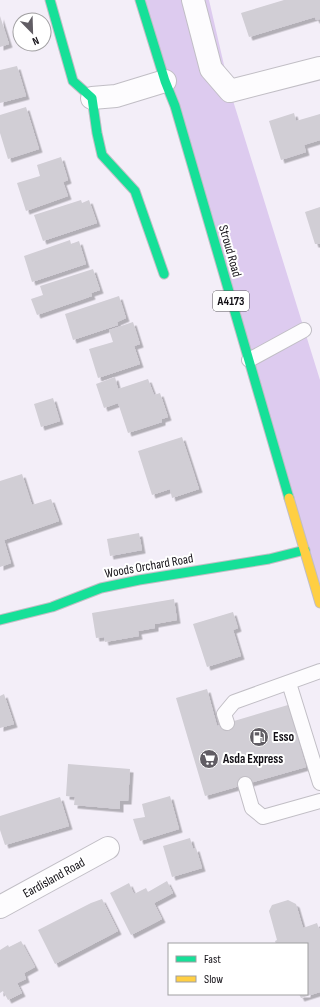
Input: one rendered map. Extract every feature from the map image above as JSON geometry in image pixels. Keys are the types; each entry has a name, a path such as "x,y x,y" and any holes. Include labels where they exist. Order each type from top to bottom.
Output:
{"main road":[{"path":"50,0 73,81 92,98 97,134 102,155 135,191 164,274"},
{"name":"Stroud Road","path":"140,0 165,81 175,106 320,603"},
{"name":"Woods Orchard Road","path":"0,620 52,607 101,588 139,580 269,559 305,550"}],"street":[{"path":"193,0 211,69 230,91 320,68"},
{"path":"92,98 116,96 165,81"},
{"name":"Eardisland Road","path":"0,907 108,848"}],"lane":[{"path":"249,360 304,330"},
{"path":"227,723 224,714 234,702 320,671"},
{"path":"289,683 320,783"},
{"path":"245,784 252,808 263,817 320,801"}],"shaded area":[{"path":"140,0 209,0 230,91 320,380 320,603"}],"building":[{"path":"284,0 320,0 320,19 316,20 315,17 249,37 241,13"},
{"path":"0,16 9,44 0,47"},
{"path":"17,66 26,96 0,103 0,70"},
{"path":"26,107 39,149 8,159 0,133 0,115"},
{"path":"294,113 296,121 320,114 320,140 304,145 306,152 281,160 269,121"},
{"path":"61,157 68,180 63,182 68,196 26,211 17,183 40,176 37,165"},
{"path":"81,200 82,203 89,200 97,223 43,241 34,215"},
{"path":"320,207 320,244 315,244 305,212"},
{"path":"70,240 71,244 79,241 86,264 32,282 24,256"},
{"path":"93,269 100,290 91,293 92,296 37,315 31,299 43,295 40,286"},
{"path":"119,296 126,318 117,322 118,325 73,340 65,314"},
{"path":"133,322 140,344 134,346 140,364 98,378 89,349 113,342 109,330"},
{"path":"115,377 118,389 148,379 154,395 160,393 168,417 162,419 162,422 128,433 118,403 104,408 96,384"},
{"path":"53,398 60,421 41,427 34,404"},
{"path":"182,437 199,489 172,498 170,489 152,495 138,451"},
{"path":"22,474 32,505 51,499 59,521 4,540 11,563 0,567 0,481"},
{"path":"139,533 142,550 110,556 107,539"},
{"path":"174,599 177,620 155,624 155,628 138,631 139,636 105,642 104,637 96,638 92,613"},
{"path":"233,612 238,628 233,630 241,656 207,667 193,624"},
{"path":"207,689 217,726 288,705 306,767 205,796 176,698"},
{"path":"4,694 14,724 0,728 0,696"},
{"path":"68,764 130,769 128,801 120,801 120,809 74,805 75,797 66,796"},
{"path":"170,796 179,829 140,841 133,819 145,817 142,804"},
{"path":"60,797 69,826 5,845 0,830 0,816"},
{"path":"190,838 193,849 196,848 202,868 172,877 163,846"},
{"path":"167,881 173,893 154,903 162,919 131,935 110,893 129,883 134,894 146,888 148,892"},
{"path":"102,899 118,931 55,964 38,930"},
{"path":"288,900 296,904 303,928 317,923 319,929 320,928 320,992 301,998 300,995 308,995 308,943 276,943 275,941 277,940 269,911 272,905"},
{"path":"21,941 35,967 24,973 26,979 17,983 22,993 8,1000 3,991 0,993 0,950 8,945 9,947"}],"traffic: fast":[{"path":"50,0 73,81 92,98 102,155 135,191 164,274"},
{"path":"140,0 165,81 175,106 289,498"},
{"path":"0,620 52,607 101,588 139,580 269,559 305,550"}],"traffic: slow":[{"path":"289,498 320,603"}],"place":[{"name":"Esso","path":"259,737"},
{"name":"Asda Express","path":"209,759"}]}
